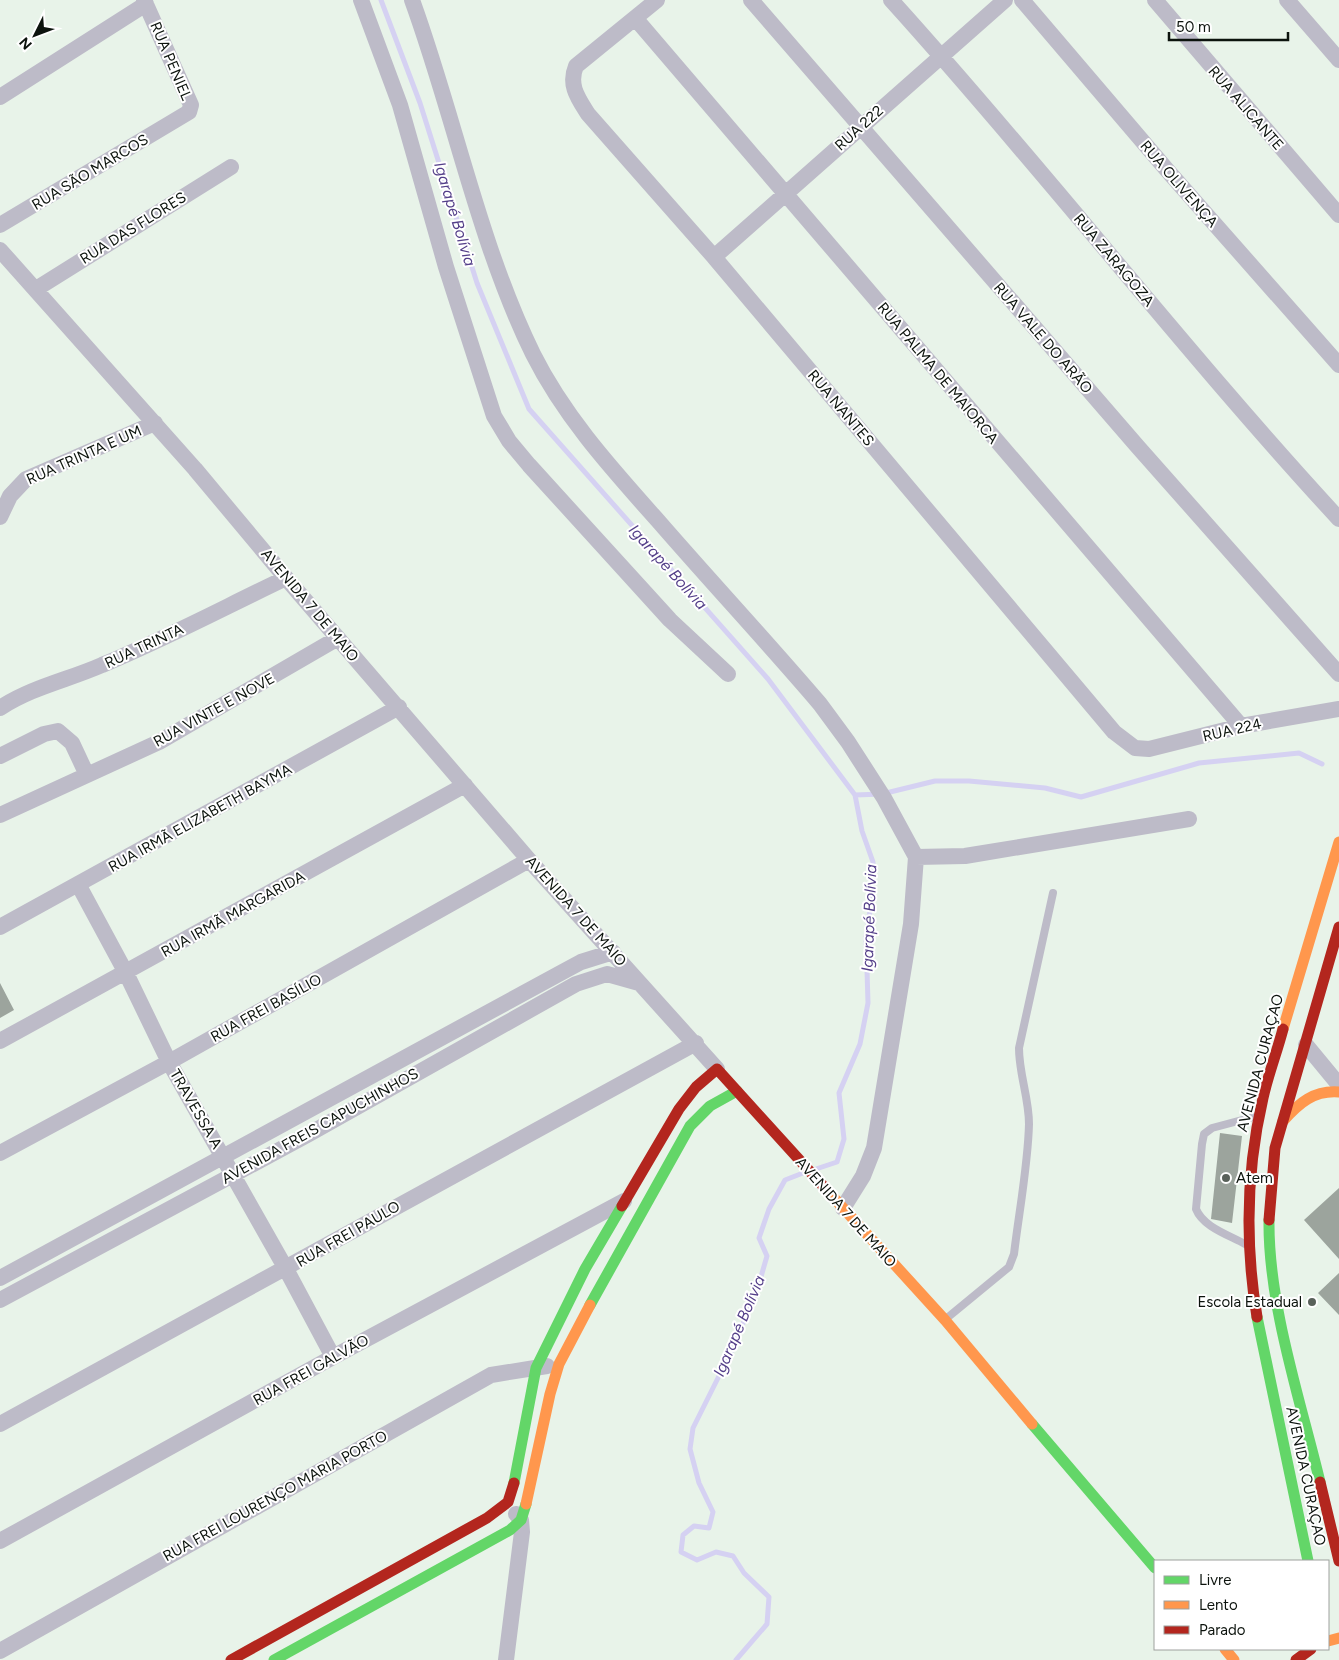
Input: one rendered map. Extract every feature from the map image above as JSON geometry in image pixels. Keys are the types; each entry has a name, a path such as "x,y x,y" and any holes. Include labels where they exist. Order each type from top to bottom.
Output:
{"street":[{"path":"361,0 400,105 446,267 494,416 509,441 528,465 670,620 728,674"},
{"path":"412,0 476,204 513,308 534,355 564,408 600,456 820,704 848,742 884,798 916,857 911,924 874,1148 864,1176 843,1208"},
{"path":"635,18 657,0"},
{"name":"RUA VALE DO ARÃO","path":"751,0 1157,469 1339,674"},
{"name":"RUA ZARAGOZA","path":"890,0 940,55 1141,293 1339,519"},
{"name":"RUA 222","path":"714,257 940,55 1005,0"},
{"name":"RUA OLIVENÇA","path":"1022,0 1167,170 1339,365"},
{"name":"RUA ALICANTE","path":"1154,0 1339,215"},
{"path":"1287,0 1339,60"},
{"path":"0,97 145,2"},
{"name":"RUA PENIEL","path":"145,2 191,105 189,112 180,118"},
{"name":"RUA NANTES","path":"635,18 576,66 572,76 573,86 588,114 714,257 1005,604 1126,743"},
{"name":"RUA PALMA DE MAIORCA","path":"635,18 1241,726"},
{"name":"RUA SÃO MARCOS","path":"0,225 180,118"},
{"name":"RUA DAS FLORES","path":"36,289 230,167"},
{"name":"AVENIDA 7 DE MAIO","path":"0,250 231,510 286,578 529,860 696,1043 827,1192 945,1320 1154,1567"},
{"name":"RUA TRINTA E UM","path":"0,517 10,496 26,479 155,423"},
{"name":"RUA TRINTA","path":"0,708 28,692 83,673 131,653 286,578"},
{"name":"RUA VINTE E NOVE","path":"0,815 159,742 338,638"},
{"name":"RUA IRMÃ ELIZABETH BAYMA","path":"0,927 399,707"},
{"name":"RUA 224","path":"1126,743 1134,748 1149,749 1241,726 1339,709"},
{"path":"0,756 44,734 58,731 72,743 87,775"},
{"name":"RUA IRMÃ MARGARIDA","path":"0,1041 465,785"},
{"path":"916,857 965,856 1189,818"},
{"name":"AVENIDA CURAÇAO","path":"1308,1560 1262,1344 1252,1284 1249,1246 1249,1191 1260,1115 1283,1030 1335,874 1339,842"},
{"name":"RUA FREI BASÍLIO","path":"0,1152 169,1062 529,860"},
{"name":"TRAVESSA A","path":"78,884 126,973 169,1062 286,1269 333,1357"},
{"name":"AVENIDA CURAÇAO","path":"1339,927 1306,1045 1281,1123 1270,1192 1269,1239 1277,1306 1337,1543 1339,1561"},
{"name":"AVENIDA FREIS CAPUCHINHOS","path":"0,1278 224,1158 295,1116 575,966 613,952"},
{"name":"AVENIDA FREIS CAPUCHINHOS","path":"0,1300 576,984 607,974 622,976 643,985"},
{"name":"RUA FREI PAULO","path":"0,1424 696,1043"},
{"path":"1281,1123 1294,1109 1313,1094 1338,1085 1306,1045"},
{"path":"231,1660 486,1518 508,1502 516,1474 536,1368 585,1269 679,1109 696,1087 717,1069"},
{"path":"506,1660 522,1532 521,1520 531,1488 550,1394 559,1364 657,1182 690,1126 710,1106 737,1091"},
{"name":"RUA FREI GALVÃO","path":"0,1541 333,1357 624,1201"},
{"name":"RUA FREI LOURENÇO MARIA PORTO","path":"0,1651 491,1375 559,1364"},
{"path":"508,1502 521,1520"},
{"path":"274,1660 510,1530 521,1520"}],"lane":[{"path":"945,1320 1009,1267 1014,1254 1029,1125 1028,1102 1020,1066 1019,1048 1054,893"},
{"path":"1249,1246 1204,1221 1196,1209 1204,1134 1212,1128 1260,1115"}],"building":[{"path":"0,983 14,1010 0,1018"},
{"name":"Atem","path":"1220,1133 1242,1136 1232,1223 1211,1219"},
{"path":"1339,1188 1339,1259 1304,1220"},
{"path":"1339,1273 1339,1315 1318,1293"}],"waterway":[{"name":"Igarapé Bolívia","path":"381,0 420,103 477,283 529,409 768,679 855,795 862,831 873,862 872,898 866,937 868,1003 860,1044 839,1093 844,1139 837,1162 816,1169"},
{"path":"855,795 882,794 935,781 969,781 1045,788 1081,797 1199,763 1299,753 1322,764"},
{"name":"Igarapé Bolívia","path":"736,1660 767,1624 769,1597 744,1573 733,1556 716,1552 697,1560 681,1552 683,1535 694,1526 709,1528 713,1512 699,1483 690,1449 693,1428 732,1350 758,1287 767,1256 759,1238 769,1209 785,1180 803,1173"}],"traffic: fast":[{"path":"590,1305 690,1126 710,1106 737,1091"},
{"path":"514,1483 536,1368 585,1269 622,1206"},
{"path":"1269,1220 1270,1252 1279,1318 1320,1482"},
{"path":"1257,1317 1308,1560"},
{"path":"1032,1424 1154,1567"},
{"path":"274,1660 510,1530 521,1520 526,1504"}],"traffic: slow":[{"path":"1283,1029 1339,842"},
{"path":"1283,1121 1301,1103 1308,1099 1322,1093 1339,1092"},
{"path":"824,1187 945,1320 1032,1424"},
{"path":"526,1504 550,1394 559,1364 590,1305"},
{"path":"1329,1641 1339,1638"},
{"path":"1226,1650 1234,1660"}],"traffic: jam":[{"path":"1269,1220 1275,1148 1339,927"},
{"path":"1257,1317 1250,1262 1250,1180 1257,1125 1267,1081 1283,1029"},
{"path":"622,1206 679,1109 696,1087 717,1069 824,1187"},
{"path":"1320,1482 1339,1561"},
{"path":"231,1660 487,1518 508,1502 514,1483"},
{"path":"1296,1660 1310,1650"}],"place":[{"name":"Atem","path":"1226,1178"},
{"name":"Escola Estadual","path":"1312,1302"}]}
